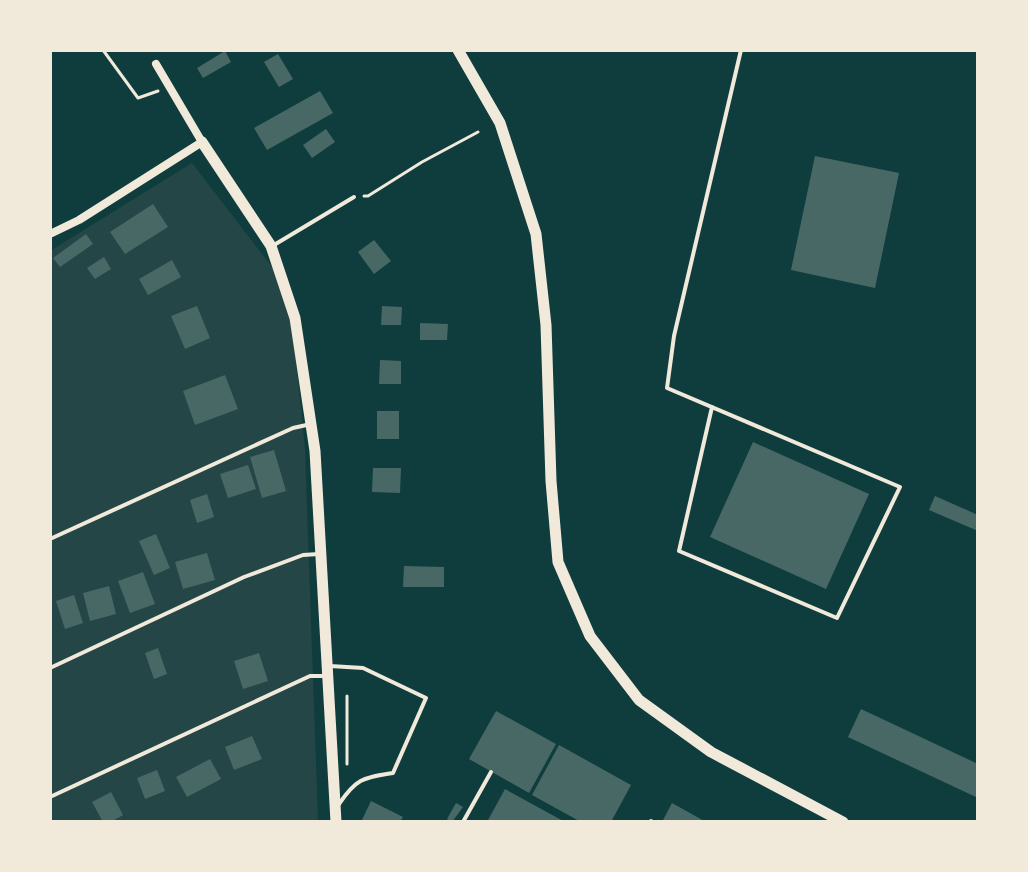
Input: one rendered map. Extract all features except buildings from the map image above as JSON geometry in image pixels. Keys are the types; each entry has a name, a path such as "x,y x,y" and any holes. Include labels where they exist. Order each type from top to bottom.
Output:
{"street":[{"path":"458,50 500,123 536,234 546,325 551,481 558,562 590,636 639,700 711,752 843,822"},
{"path":"156,64 202,142 271,246 295,318 315,451 335,816"},
{"path":"50,234 79,220 202,142"}],"lane":[{"path":"712,407 679,551 837,618 900,487 712,407 667,388 674,336 741,50"},
{"path":"271,246 354,197"},
{"path":"50,539 293,428 311,424"},
{"path":"50,668 244,577 303,555 321,554"},
{"path":"50,797 310,676 327,671 363,668 426,698 393,773 363,778 349,790 335,816"},
{"path":"463,822 491,772"}],"path":[{"path":"103,50 138,98 162,90"},
{"path":"354,197 368,196 478,132"},
{"path":"347,696 347,763"}],"shaded area":[{"path":"192,163 289,289 305,449 318,822 50,822 50,251"}]}
